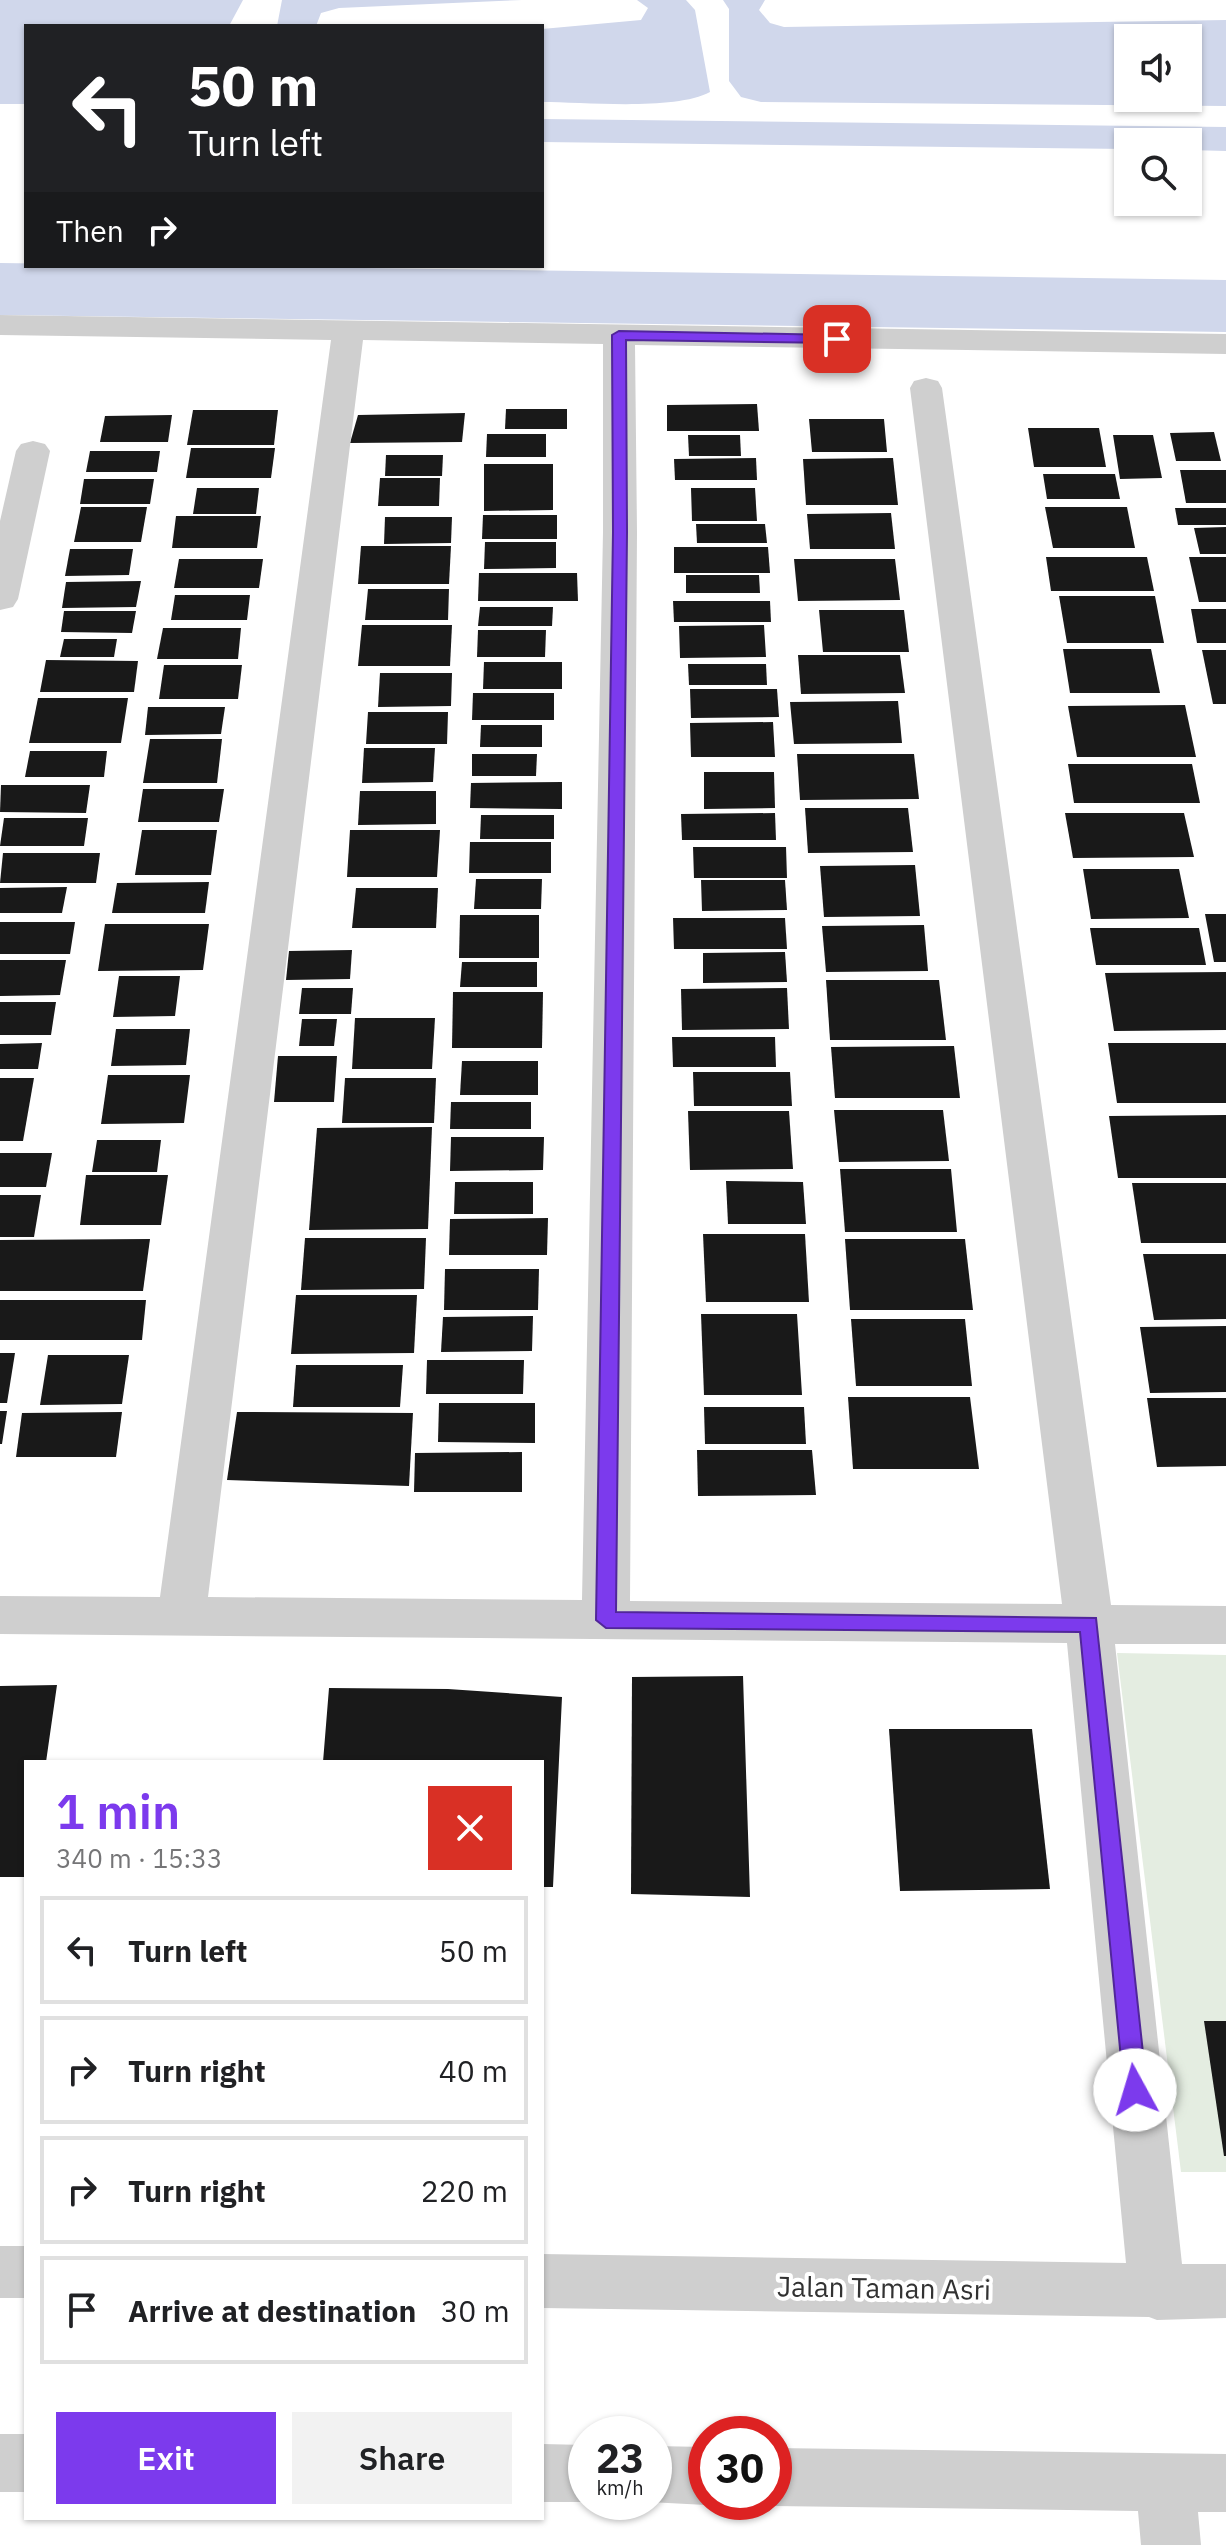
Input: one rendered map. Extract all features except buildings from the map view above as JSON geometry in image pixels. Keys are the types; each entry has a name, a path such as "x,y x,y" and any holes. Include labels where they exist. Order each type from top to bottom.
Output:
{"street":[{"path":"0,325 1226,344"},
{"path":"182,1616 348,331"},
{"path":"606,1620 620,532 619,335"},
{"path":"926,388 1089,1624 1157,2293"},
{"path":"0,599 33,451"},
{"path":"0,1615 1226,1625"},
{"path":"0,2272 24,2272"},
{"name":"Jalan Taman Asri","path":"544,2281 1157,2293 1226,2291"},
{"path":"0,2463 24,2463"},
{"path":"544,2473 568,2474"},
{"path":"792,2477 1226,2483"},
{"path":"1166,2484 1171,2545"}],"shaded area":[{"path":"1117,1653 1226,1655 1226,2172 1181,2172"}],"water":[{"path":"0,0 243,0 230,24 24,24 24,104 0,104"},
{"path":"282,0 522,0 339,8 321,13 317,24 277,24"},
{"path":"637,0 686,0 695,10 710,92 675,102 653,104 544,102 544,29 641,20 648,8"},
{"path":"723,0 765,0 759,10 770,23 784,27 1226,20 1226,106 1202,106 1202,24 1114,24 1114,105 761,102 741,97 729,81 729,9"},
{"path":"544,119 1226,127 1226,151 1202,150 1202,128 1114,128 1114,149 544,142"}],"waterway":[{"path":"0,289 1226,306"}],"route":[{"path":"837,339 619,335 620,532 606,1620 1089,1624 1135,2090"}]}
